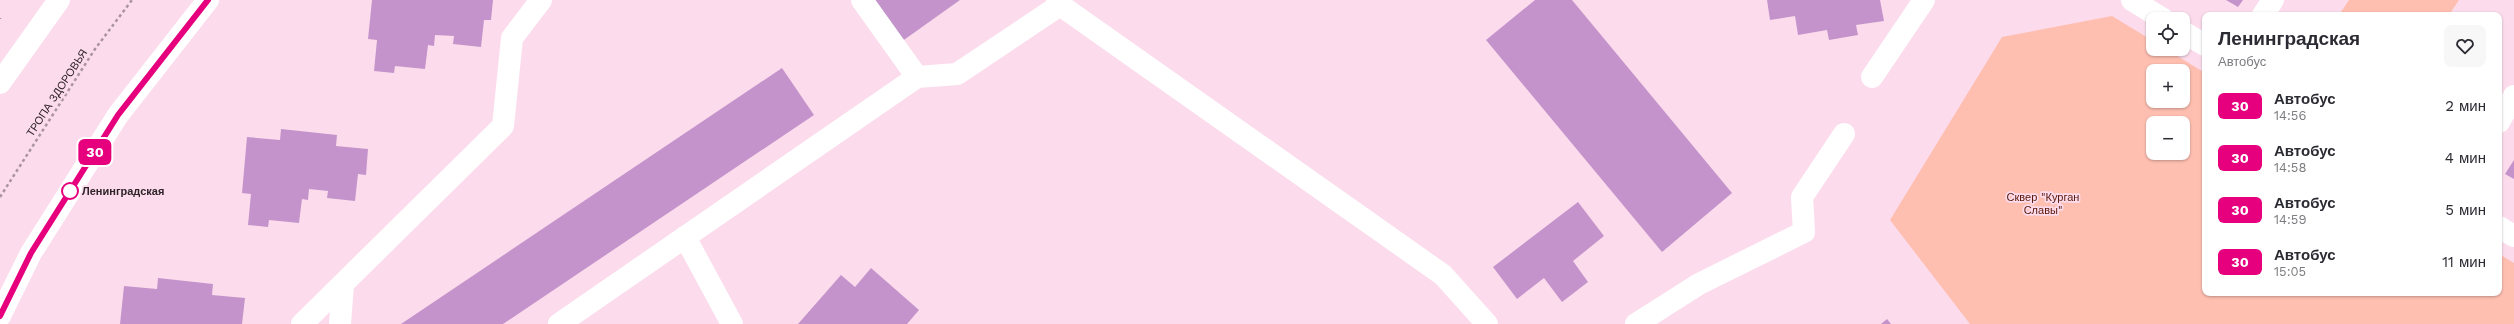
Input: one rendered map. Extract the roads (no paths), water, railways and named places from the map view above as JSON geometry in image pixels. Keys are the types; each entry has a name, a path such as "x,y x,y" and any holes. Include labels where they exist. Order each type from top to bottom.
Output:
{"street":[{"path":"0,83 59,0"},
{"path":"0,316 31,253 118,115 208,0"},
{"path":"302,324 503,126 512,38 540,0"},
{"path":"862,0 917,77"},
{"path":"1872,77 1924,0"},
{"path":"2132,0 2152,12"},
{"path":"2265,12 2273,0"},
{"path":"559,324 917,77 957,74 1059,2 1443,275 1487,324"},
{"path":"2190,36 2202,43"},
{"path":"2502,117 2514,96"},
{"path":"1636,324 1699,284 1804,232 1802,196 1844,134"},
{"path":"2502,229 2514,236"},
{"path":"685,237 732,324"},
{"path":"340,324 343,284"}],"place":[{"name":"Ленинградская","path":"70,191"}],"park label":[{"name":"Сквер \"Курган Славы\"","path":"2043,203"}]}
